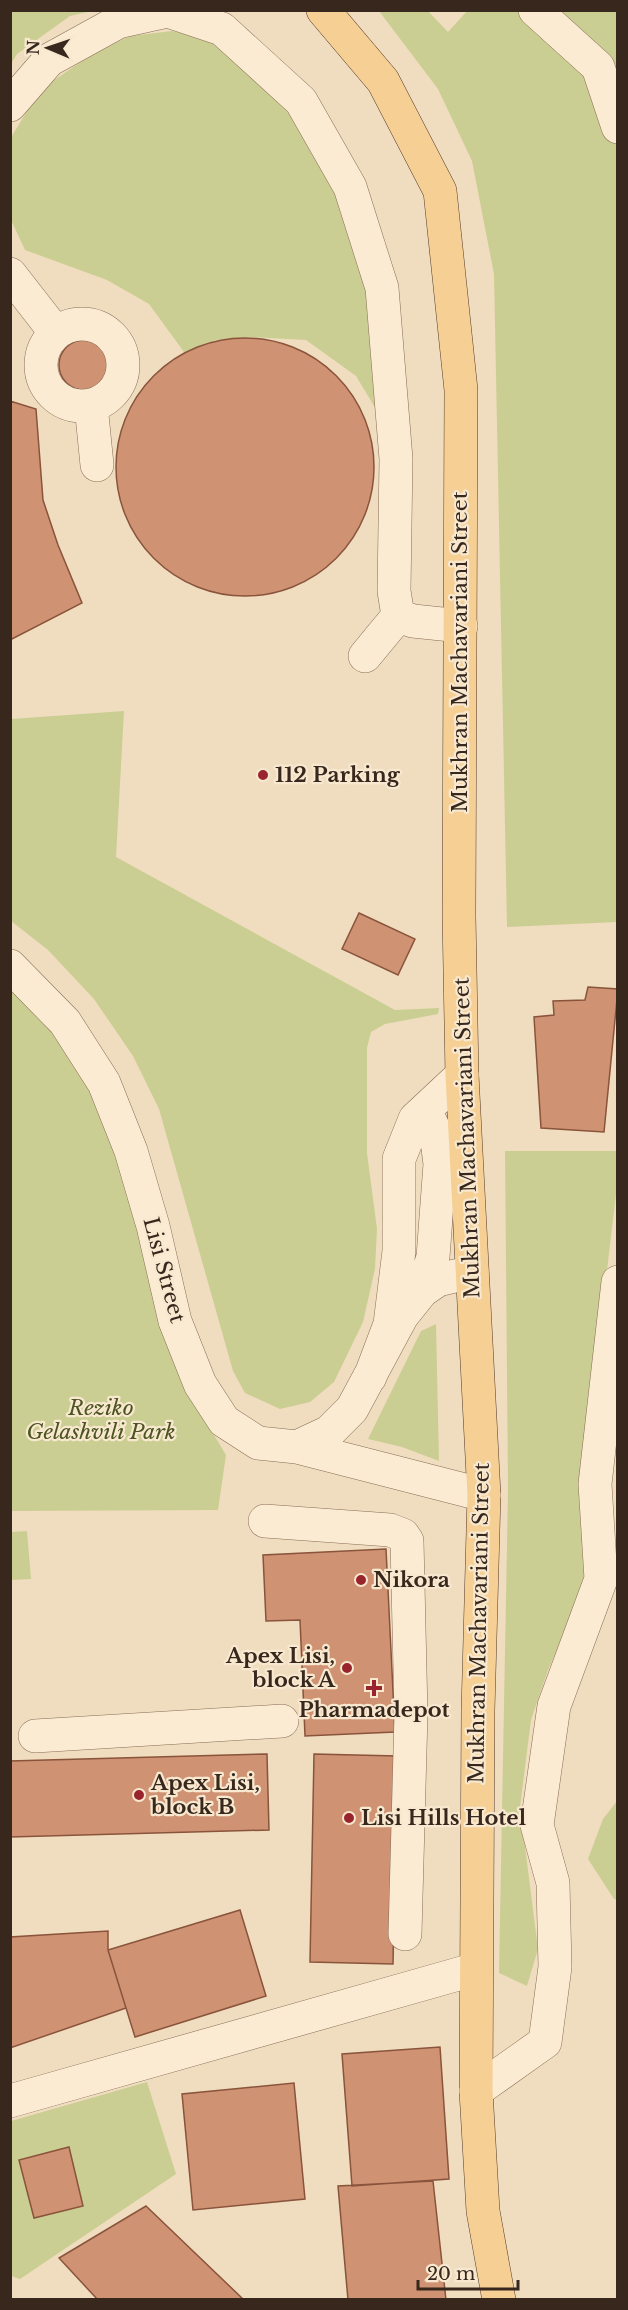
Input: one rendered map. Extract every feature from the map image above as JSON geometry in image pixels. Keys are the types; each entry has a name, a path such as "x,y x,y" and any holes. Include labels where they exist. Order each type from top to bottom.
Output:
{"main road":[{"name":"Mukhran Machavariani Street","path":"323,10 383,81 440,191 461,390 459,916 462,1075 484,1495 478,1710 476,2091 483,2211 499,2300"}],"street":[{"path":"535,10 598,67 618,127"},
{"path":"10,105 49,60 118,22 168,11 222,29 301,101 350,187 382,288 396,459 394,591 398,616 365,656"},
{"path":"10,274 56,333"},
{"path":"81,324 106,331 116,341 121,353 123,366 114,391 104,400 91,405 77,406 64,402 52,394 41,369 42,355 48,343 56,333 68,326 81,324"},
{"path":"91,405 97,465"},
{"path":"398,616 413,621 460,626"},
{"name":"Lisi Street","path":"10,966 65,1022 104,1083 131,1151 153,1226 175,1321 200,1384 224,1421 258,1443 297,1447 484,1495"},
{"path":"370,1377 390,1324 399,1251 399,1159 416,1119 462,1075"},
{"path":"422,1291 433,1257 440,1164 436,1133 425,1110"},
{"path":"297,1447 329,1432 352,1409 402,1316 422,1291 438,1280 472,1272"},
{"path":"476,2091 545,2042 555,1967 553,1884 537,1826 554,1706 601,1579 595,1484 617,1290"},
{"path":"265,1521 390,1530 403,1535 407,1540 411,1714 405,1934"},
{"path":"35,1736 282,1721"},
{"path":"10,2101 476,1969"}],"green space":[{"path":"11,10 92,11 70,16 17,54 11,64"},
{"path":"379,11 428,11 448,32 467,11 617,11 617,922 507,927 494,274 472,161 438,89"},
{"path":"172,31 208,39 301,118 362,251 385,424 356,376 306,340 250,337 216,340 184,352 149,304 107,280 25,250 11,220 10,139 32,103 50,83 92,54 130,36"},
{"path":"124,711 116,857 395,1010 439,1008 438,1014 385,1024 371,1032 367,1048 367,1153 377,1229 375,1269 363,1322 334,1382 310,1402 280,1409 245,1393 233,1371 159,1109 133,1056 94,999 48,950 11,921 11,719"},
{"name":"Reziko Gelashvili Park","path":"10,988 51,1022 93,1083 125,1163 181,1380 226,1455 218,1510 11,1511"},
{"path":"505,1151 617,1151 617,1186 581,1490 589,1578 548,1670 531,1720 520,1807 538,1949 527,1986 499,1973 508,1489"},
{"path":"436,1324 439,1461 402,1447 368,1439 421,1331"},
{"path":"27,1531 31,1579 11,1580 11,1532"},
{"path":"617,1801 617,1900 614,1899 588,1859 603,1819"},
{"path":"147,2082 176,2174 20,2279 11,2276 11,2121"}],"building":[{"path":"232,338 258,338 295,347 317,359 345,385 365,417 372,442 374,467 372,492 365,517 353,539 327,567 295,587 283,591 258,596 232,596 195,587 173,575 145,549 125,517 121,505 116,480 116,454 125,417 137,395 163,367 195,347 207,343"},
{"path":"84,340 93,342 104,351 109,365 107,374 98,385 84,390 75,388 64,379 59,365 61,356 70,345"},
{"path":"10,401 36,409 43,500 58,545 82,603 10,640"},
{"path":"359,913 415,939 398,975 342,949"},
{"path":"588,987 618,989 604,1132 541,1128 534,1017 554,1015 553,1001 585,1000"},
{"name":"Apex Lisi, block A","path":"386,1549 395,1732 305,1736 300,1620 266,1621 263,1555"},
{"name":"Apex Lisi, block B","path":"267,1754 269,1830 10,1837 10,1761"},
{"path":"314,1754 397,1756 393,1964 310,1962"},
{"path":"240,1910 266,1996 135,2037 108,1950"},
{"path":"108,1931 108,1950 126,2008 10,2048 10,1937"},
{"path":"440,2047 449,2179 352,2186 342,2054"},
{"path":"294,2083 305,2199 193,2210 182,2094"},
{"path":"69,2147 83,2206 34,2218 19,2160"},
{"path":"433,2181 446,2300 348,2300 338,2186"},
{"path":"146,2206 244,2300 98,2300 59,2258"}],"place":[{"name":"112 Parking","path":"263,775"},
{"name":"Nikora","path":"361,1580"},
{"name":"Apex Lisi, block A","path":"347,1668"},
{"name":"Pharmadepot","path":"374,1688"},
{"name":"Apex Lisi, block B","path":"139,1795"},
{"name":"Lisi Hills Hotel","path":"349,1818"}]}
